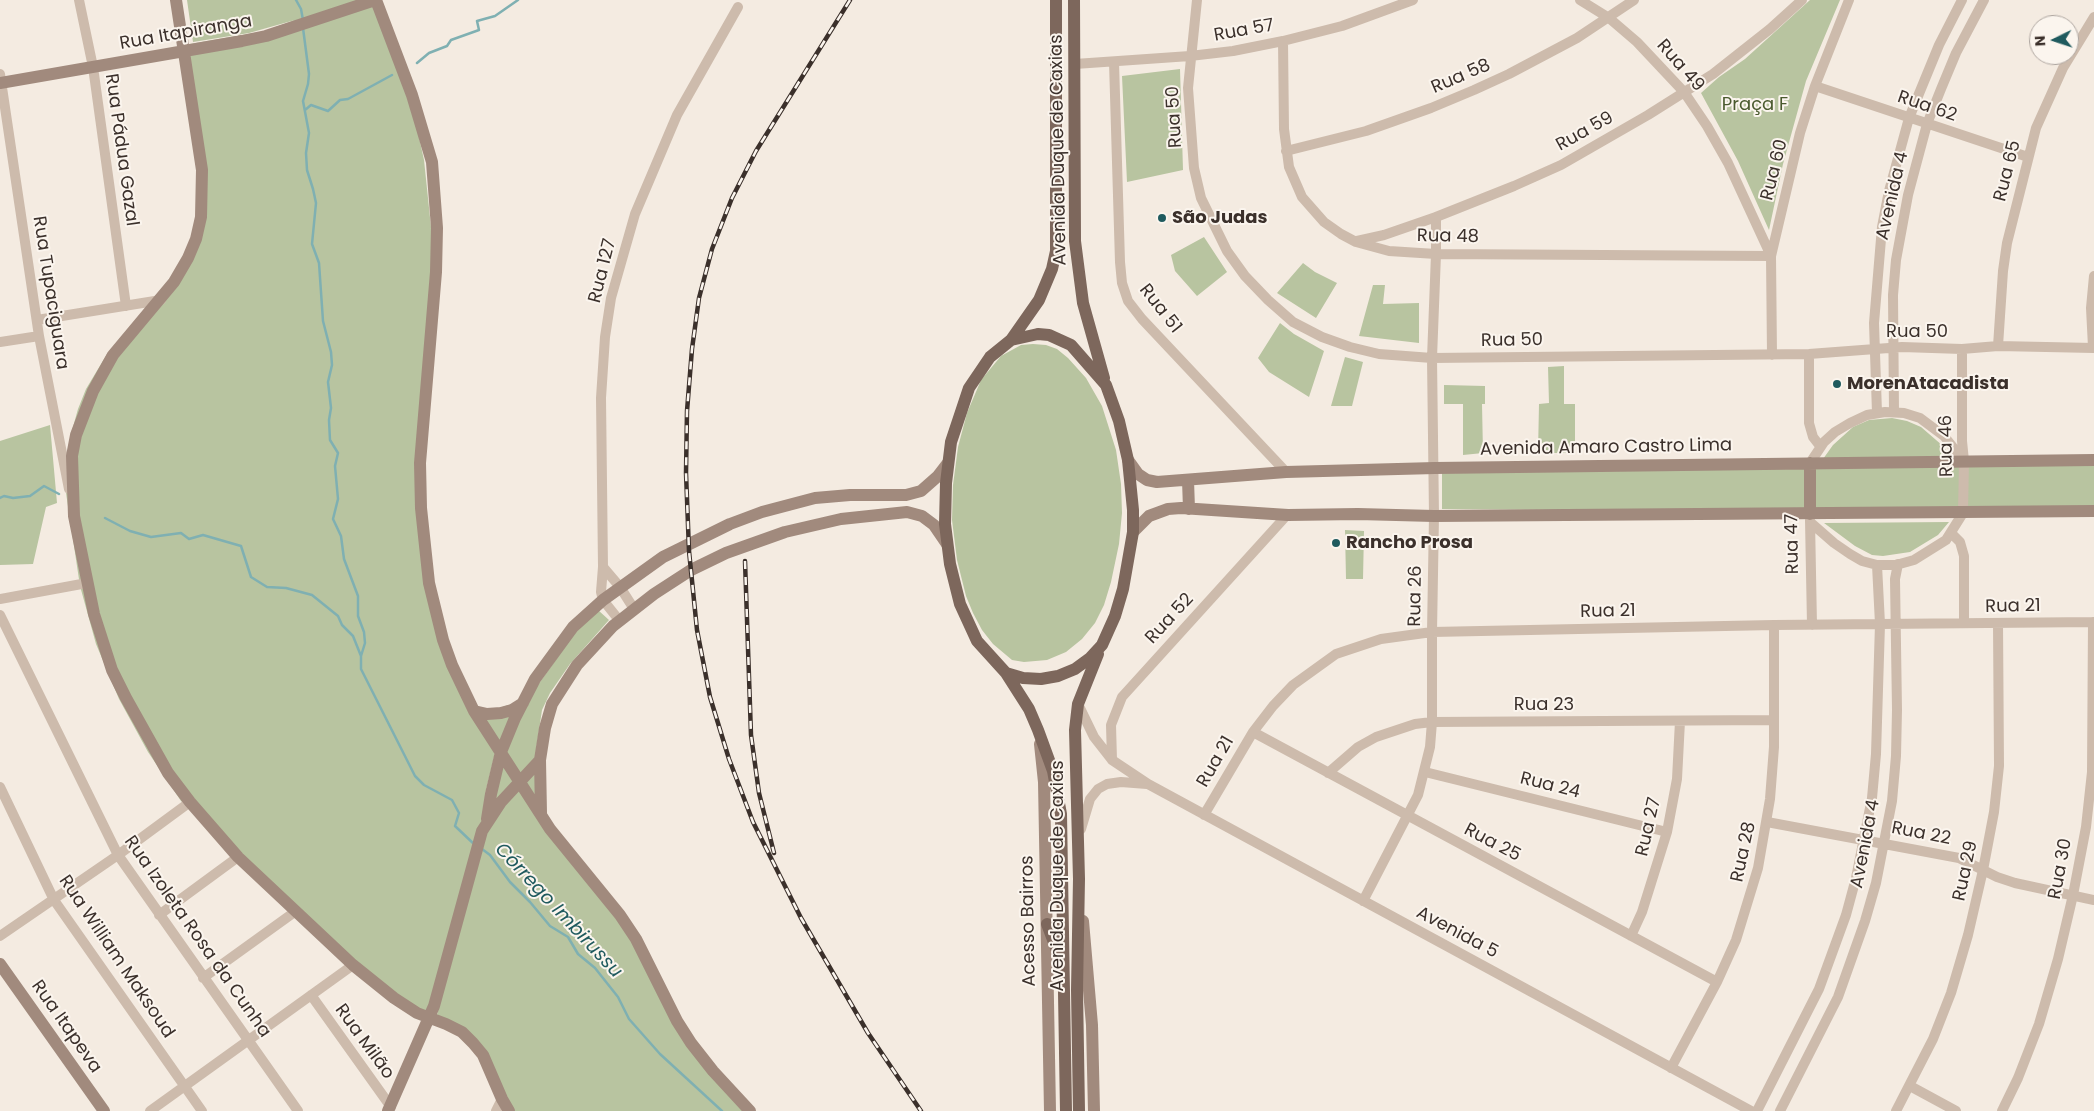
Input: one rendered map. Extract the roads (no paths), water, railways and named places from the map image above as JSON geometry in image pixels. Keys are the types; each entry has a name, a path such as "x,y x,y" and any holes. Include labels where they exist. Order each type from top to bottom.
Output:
{"main road":[{"name":"Avenida Duque de Caxias","path":"1056,0 1056,251 1052,269 1039,300 1011,340 990,357 969,388 951,442 948,463 946,483 947,544 960,604 967,623 977,641 1006,673 1029,709 1053,771 1061,814 1064,969 1070,991 1079,1111"},
{"name":"Avenida Duque de Caxias","path":"1066,1111 1070,991 1079,879 1075,730 1078,704 1088,675 1115,616 1123,588 1133,532 1133,510 1128,460 1083,303 1075,241 1074,0"},
{"path":"1011,340 1038,334 1062,340 1077,350 1106,385"},
{"path":"1006,673 1023,678 1041,679 1058,676 1083,664 1102,645"},
{"path":"1046,924 1064,969"}],"street":[{"name":"Rua Pádua Gazal","path":"78,0 93,68 126,306"},
{"path":"176,0 202,170 201,217 196,239 188,258 161,300 137,325 113,356 84,410 76,435 72,456 74,516 94,614 112,670 126,698 168,773 190,802 238,857 353,965 394,998 430,1018 462,1032 473,1042 483,1055 499,1105 509,1111"},
{"name":"Rua Itapiranga","path":"1,80 93,68 266,36 375,0"},
{"path":"375,0 412,95 432,162 437,228 436,272 420,463 421,508 429,583 435,612 452,665 474,711 550,829 609,902 630,932 677,1021 691,1043 713,1071 750,1111"},
{"name":"Rua 50","path":"1196,0 1188,88 1194,168 1201,198 1227,251 1245,276 1268,300 1294,322 1322,337 1378,354 1432,358 1772,355 1893,347 1962,349 1998,346 2094,348"},
{"name":"Rua 57","path":"1074,64 1233,51 1283,41 1368,17 1413,0"},
{"name":"Rua 49","path":"1580,0 1609,18 1637,42 1684,92 1707,126 1728,164 1771,256"},
{"name":"Rua 58","path":"1286,151 1366,131 1440,104 1509,74 1577,38 1634,0"},
{"name":"Rua 59","path":"1356,242 1384,235 1436,217 1561,165 1684,92 1742,52 1802,0"},
{"name":"Rua 60","path":"1772,355 1771,256 1800,133 1815,86 1849,0"},
{"name":"Avenida 4","path":"1877,413 1874,323 1882,227 1889,191 1909,118 1939,45 1962,0"},
{"name":"Avenida 4","path":"1894,412 1893,295 1901,231 1910,186 1927,124 1956,53 1984,0"},
{"name":"Rua 127","path":"603,600 601,592 603,567 601,398 605,337 613,291 635,214 677,115 738,7"},
{"name":"Rua 65","path":"1998,346 2006,252 2036,128 2063,68 2094,17"},
{"name":"Rua 48","path":"1283,41 1288,167 1302,197 1324,222 1356,242 1389,251 1436,254 1771,256"},
{"name":"Rua 51","path":"1114,62 1121,269 1122,283 1128,301 1142,319 1286,472"},
{"name":"Rua Tupaciguara","path":"1,80 39,336 74,516"},
{"name":"Rua 62","path":"1815,86 2028,157"},
{"name":"Rua 26","path":"1363,901 1408,816 1425,772 1430,747 1432,722 1434,516 1432,358 1436,217"},
{"path":"2094,276 2090,308 2094,348"},
{"path":"37,320 161,300"},
{"path":"0,342 39,336"},
{"name":"Rua 46","path":"1962,349 1963,513"},
{"path":"1809,354 1808,423 1813,437 1820,446"},
{"path":"1810,463 1820,446 1835,432 1850,423 1877,413 1894,412 1920,418 1933,427 1944,436 1964,461"},
{"name":"Avenida Amaro Castro Lima","path":"1128,460 1138,474 1147,480 1157,482 1286,472 1434,468 2094,460"},
{"path":"389,1109 430,1018 485,827 490,794 501,752 535,679 573,627 603,600 663,557 730,524 762,512 815,498 850,495 906,495 921,491 938,476 948,463"},
{"name":"Rua 47","path":"1810,463 1812,624"},
{"path":"1188,480 1189,509"},
{"path":"1133,532 1142,522 1158,512 1168,509 1287,515 1810,518 2094,511"},
{"path":"542,815 540,760 545,728 552,704 577,665 619,620 691,570 726,553 785,532 832,521 907,512 922,516 934,524 947,544"},
{"path":"1810,518 1834,543 1862,561 1878,565 1898,564 1914,560 1929,552 1946,540 1963,513"},
{"name":"Rua 52","path":"1112,760 1111,725 1122,696 1287,515"},
{"path":"1951,533 1960,542 1964,556 1964,623"},
{"name":"Avenida 4","path":"1780,1111 1819,1037 1853,958 1876,883 1892,801 1896,756 1895,579 1898,564"},
{"name":"Avenida 4","path":"1757,1111 1819,989 1846,915 1864,840 1872,798 1876,754 1880,624 1878,565"},
{"path":"603,567 620,587 634,609"},
{"path":"0,600 87,583"},
{"path":"603,600 619,620"},
{"name":"Rua Izoleta Rosa da Cunha","path":"0,615 118,855 298,1111"},
{"name":"Rua 21","path":"1204,815 1253,732 1293,685 1336,654 1381,639 1432,632 1812,624 2093,622"},
{"name":"Rua 30","path":"2002,1111 2018,1078 2039,1024 2058,959 2086,827 2092,772 2093,622"},
{"name":"Rua 29","path":"1896,1111 1933,1039 1951,993 1968,935 1983,870 1994,812 1999,766 1998,623"},
{"name":"Rua 28","path":"1671,1068 1717,982 1736,940 1752,892 1767,822 1774,747 1774,625"},
{"path":"474,711 487,714 501,713 512,710 523,703"},
{"name":"Avenida 5","path":"1078,704 1094,737 1112,760 1148,784 1751,1111"},
{"name":"Rua 23","path":"1328,773 1358,747 1376,737 1397,728 1432,722 1774,720"},
{"name":"Rua 27","path":"1631,936 1642,912 1667,832 1677,779 1680,721"},
{"name":"Acesso Bairros","path":"1038,730 1044,782 1050,1111"},
{"name":"Rua 25","path":"1253,732 1717,982"},
{"path":"485,827 500,802 540,760"},
{"name":"Rua 24","path":"1425,772 1667,832"},
{"name":"Avenida 5","path":"1078,843 1090,799 1098,789 1107,784 1121,782 1148,784"},
{"name":"Rua William Maksoud","path":"0,787 54,900 202,1111"},
{"path":"0,936 118,855 190,802"},
{"name":"Rua 22","path":"1767,822 1959,858 2014,883 2094,900"},
{"path":"159,915 238,857"},
{"path":"1079,879 1092,1025 1094,1111"},
{"path":"204,978 296,911"},
{"name":"Rua Itapeva","path":"0,964 104,1111"},
{"path":"150,1111 353,965"},
{"name":"Rua Milão","path":"311,996 389,1109"},
{"path":"1910,1086 1956,1111"}],"waterway":[{"name":"Córrego Imbirussu","path":"296,0 301,9 303,20"},
{"path":"417,63 429,53 447,46 451,40 479,30 477,21 495,16 518,0"},
{"name":"Córrego Imbirussu","path":"303,28 309,74 303,101 309,133 306,153 307,170 316,203 312,244 319,263 323,321 331,352 332,365 328,382 331,408 329,420 330,440 338,453 335,466 338,499 333,519 341,536 344,559 358,596 358,616 364,632 365,643 361,656 361,669 415,776 424,785 452,800 459,813 455,826 475,845"},
{"path":"305,110 311,105 328,111 340,100 348,99 392,75"},
{"path":"0,498 4,496 13,498 30,496 44,486 59,494"},
{"path":"105,518 130,531 151,537 181,533 189,539 203,535 241,546 251,577 267,587 286,588 312,595 338,616 342,625 353,636 361,656"},
{"name":"Córrego Imbirussu","path":"482,849 490,855 510,882 550,926 568,937 578,954 595,968 618,997 629,1019 660,1054 722,1111"}],"railway":[{"path":"850,0 756,151 732,198 712,249 699,298 692,349 687,411 686,473 689,551 697,630 710,697 729,759 753,822 801,918 868,1033 921,1111"},
{"path":"745,561 751,735 759,793 774,853"}],"place":[{"name":"São Judas","path":"1162,218"},
{"name":"MorenAtacadista","path":"1837,384"},
{"name":"Rancho Prosa","path":"1336,543"}],"park label":[{"name":"Praça F","path":"1755,105"}]}
